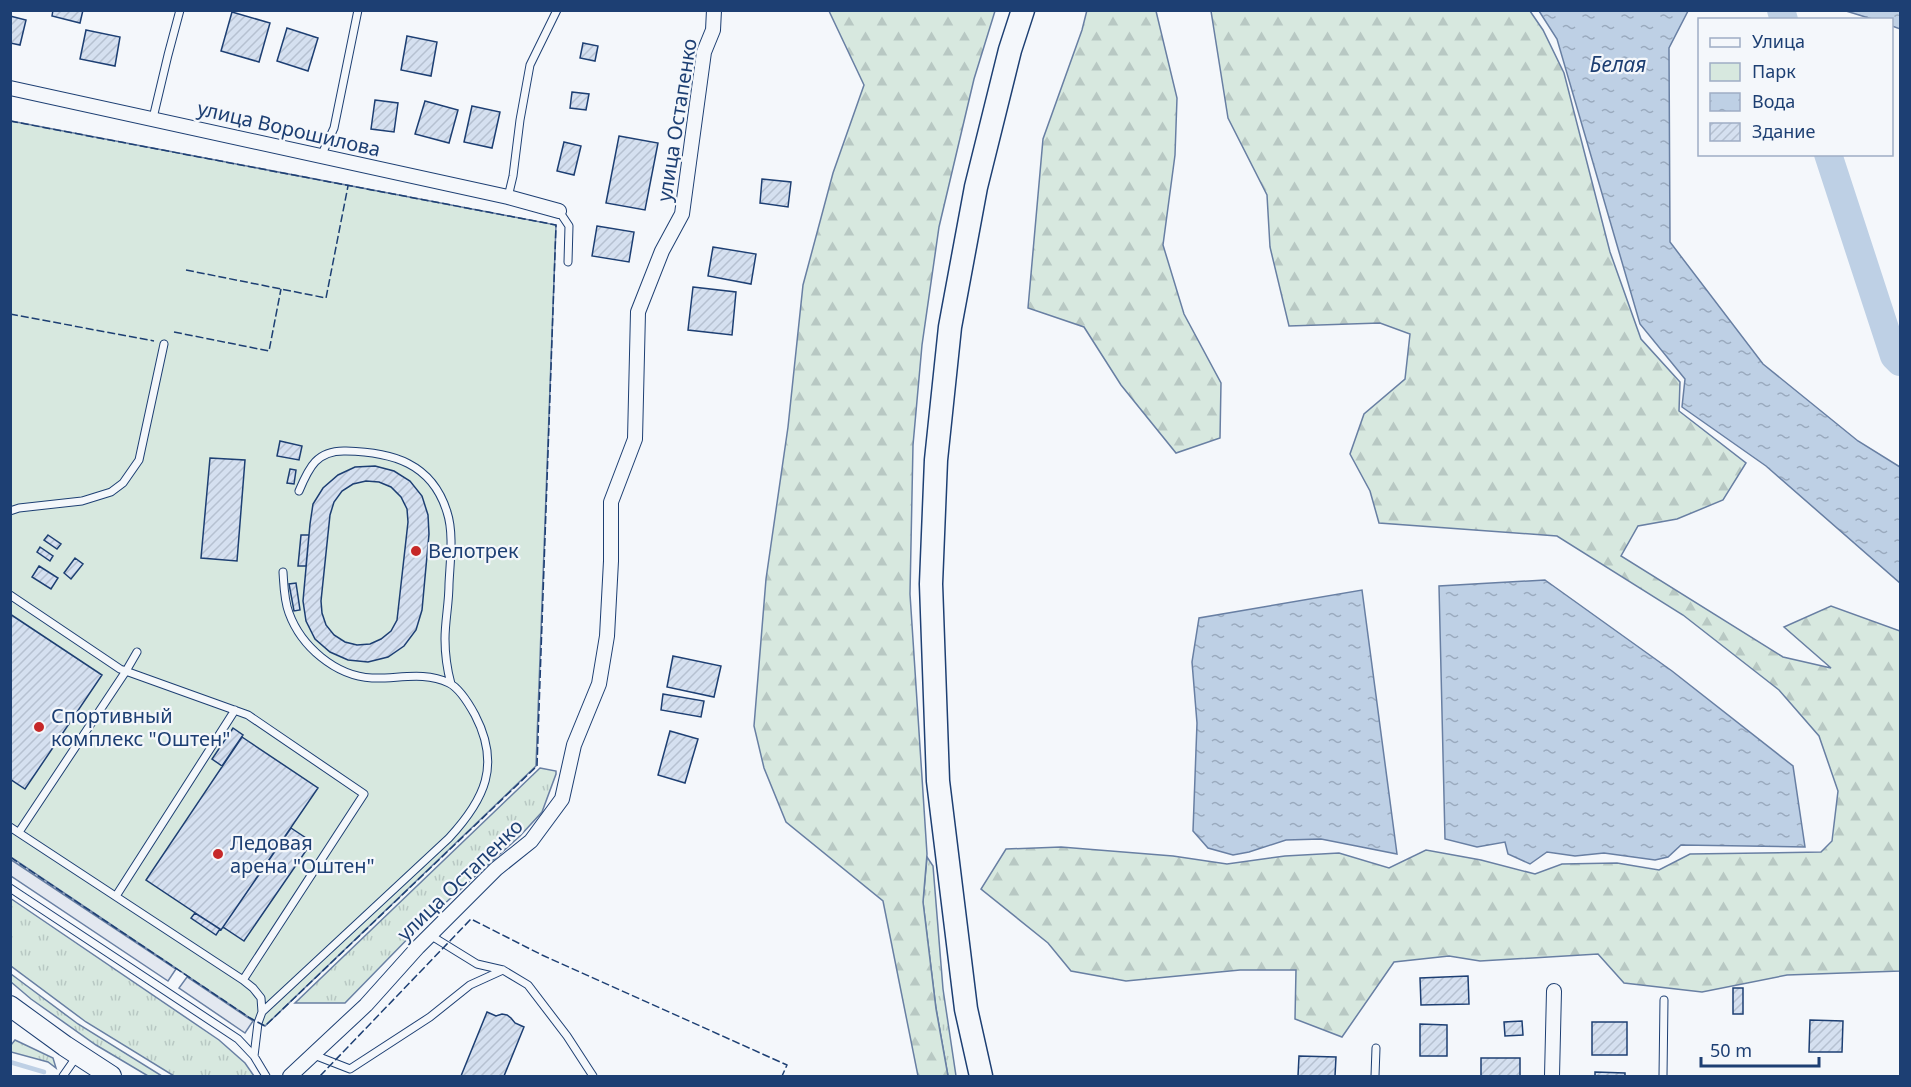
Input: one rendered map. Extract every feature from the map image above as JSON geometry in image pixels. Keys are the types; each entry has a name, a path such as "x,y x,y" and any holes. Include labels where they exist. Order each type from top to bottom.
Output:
{"main road":[{"path":"971,1077 966,1009 938,781 931,584 936,460 950,327 976,187 1010,50 1023,10"},
{"path":"10,1006 111,1077"},
{"path":"966,1009 981,1077"},
{"path":"966,1009 988,1077"}],"street":[{"name":"улица Остапенко","path":"290,1077 366,1005 430,935 496,869 531,841 562,799 574,745 599,684 607,625 611,561 611,502 635,439 638,312 662,251 682,214 704,52 713,30 714,10"},
{"name":"улица Ворошилова","path":"10,88 508,197 558,211"},
{"path":"1552,1077 1554,991"}],"lane":[{"path":"153,118 180,10"},
{"path":"321,156 334,128 358,10"},
{"path":"508,197 530,65 557,10"},
{"path":"558,211 569,226 568,262"},
{"path":"10,511 82,501 111,492 123,483 139,460 164,344"},
{"path":"262,1012 449,838 476,804 489,770 488,748 482,729 470,706 451,684 446,660 450,533 448,513 432,483 421,470 403,460 383,454 340,451 324,454 314,462 298,491"},
{"path":"283,572 285,600 295,625 310,647 328,663 356,675 370,678 420,676 451,684"},
{"path":"10,595 126,671 248,715 364,794 243,980"},
{"path":"19,832 137,652"},
{"path":"116,896 235,710"},
{"path":"10,827 253,988 261,999 262,1012 258,1023 254,1056"},
{"path":"10,888 238,1039 254,1056 266,1077"},
{"path":"430,935 477,964 504,970 528,985 567,1036 593,1077"},
{"path":"313,1055 350,1069 430,1017 470,985 504,970"},
{"path":"1663,1077 1664,1000"},
{"path":"1375,1077 1376,1048"},
{"path":"63,1077 78,1055"}],"green space":[{"path":"1087,10 1156,11 1177,98 1175,155 1163,245 1184,314 1221,383 1220,438 1176,453 1121,385 1084,327 1028,308 1043,139"},
{"path":"829,11 995,11 974,79 939,227 922,345 913,445 910,594 927,854 923,902 936,1009 948,1076 918,1076 883,901 786,822 764,768 754,726 766,579 788,427 803,285 833,173 864,85"},
{"path":"1211,11 1530,11 1543,30 1564,73 1610,252 1641,339 1680,382 1679,411 1746,463 1723,500 1677,519 1638,526 1621,556 1783,657 1831,668 1784,627 1831,606 1900,631 1900,971 1787,975 1702,992 1624,983 1598,954 1480,961 1449,956 1394,962 1342,1037 1295,1019 1296,970 1240,970 1126,981 1071,971 1048,943 981,889 1006,849 1061,847 1173,856 1227,864 1285,856 1339,853 1389,868 1426,850 1481,860 1535,874 1562,864 1617,863 1659,870 1690,854 1821,852 1832,841 1838,791 1819,736 1779,690 1683,615 1557,536 1379,523 1370,491 1350,454 1364,414 1405,379 1410,334 1380,323 1289,326 1270,247 1267,195 1228,118"},
{"path":"11,121 556,225 536,766 265,1026 11,857"},
{"path":"540,768 556,771 556,774 542,812 520,836 423,923 345,1003 295,1003"},
{"path":"927,857 933,866 943,989 956,1076 948,1076 936,1008 923,902"},
{"path":"10,898 219,1040 245,1063 254,1076 174,1076 86,1022 11,966"},
{"path":"11,974 78,1024 162,1076 148,1076 96,1045 31,999 11,982"},
{"path":"15,1040 53,1058 56,1068 48,1062 11,1052 11,1045"}],"shaded area":[{"path":"10,859 176,969 168,981 11,876"},
{"path":"187,977 253,1021 245,1033 179,988"}],"water":[{"name":"Белая","path":"1539,11 1688,11 1669,48 1670,242 1763,364 1858,441 1900,467 1900,583 1766,466 1682,407 1685,379 1640,324 1557,39"},
{"path":"1846,11 1900,11 1900,29 1893,26 1893,18 1869,18"},
{"path":"1545,580 1672,671 1793,766 1805,847 1681,845 1668,857 1655,860 1604,853 1575,856 1547,852 1530,864 1508,854 1505,842 1477,847 1445,839 1439,586"},
{"path":"1362,590 1397,854 1321,839 1286,840 1233,855 1208,848 1193,831 1197,723 1192,662 1199,618"}],"building":[{"path":"53,10 83,10 80,23 52,16"},
{"path":"232,12 270,23 259,62 221,51"},
{"path":"10,16 26,20 20,45 10,43"},
{"path":"287,28 318,38 308,71 277,61"},
{"path":"86,30 120,37 115,66 80,59"},
{"path":"407,36 437,42 431,76 401,70"},
{"path":"583,43 598,46 595,61 580,58"},
{"path":"572,92 589,94 586,110 570,108"},
{"path":"375,100 398,103 394,132 371,129"},
{"path":"425,101 458,110 449,143 415,134"},
{"path":"472,106 500,112 492,148 464,142"},
{"path":"619,136 658,143 645,210 606,203"},
{"path":"564,142 581,146 574,175 557,171"},
{"path":"762,179 791,182 788,207 760,203"},
{"path":"597,226 634,232 629,262 592,256"},
{"path":"713,247 756,254 751,284 708,276"},
{"path":"693,287 736,292 732,335 688,330"},
{"path":"280,441 302,446 299,460 277,456"},
{"path":"210,458 245,460 237,561 201,558"},
{"name":"Велотрек","path":"375,466 394,471 410,481 422,496 428,515 429,534 422,610 416,630 404,646 388,657 368,662 348,660 330,652 315,639 306,621 303,601 313,504 323,488 338,475 355,467","holes":["366,481 379,482 391,487 401,497 407,509 408,522 397,620 391,631 381,639 370,644 357,645 345,642 334,635 326,625 322,613 321,601 330,515 334,502 342,491 353,484"]},
{"path":"290,469 296,470 294,484 287,483"},
{"path":"48,535 61,544 57,549 44,540"},
{"path":"301,535 309,535 306,566 298,566"},
{"path":"40,547 53,556 50,561 37,552"},
{"path":"75,558 83,564 71,579 64,573"},
{"path":"39,566 58,578 51,589 32,577"},
{"path":"296,583 300,610 294,611 289,584"},
{"name":"Спортивный комплекс \"Оштен\"","path":"10,614 102,675 25,789 10,779"},
{"path":"673,656 721,666 714,697 667,687"},
{"path":"663,694 704,701 701,717 661,710"},
{"path":"233,728 243,735 222,766 212,759"},
{"path":"670,731 698,739 685,783 658,775"},
{"name":"Ледовая арена \"Оштен\"","path":"242,737 318,788 221,930 146,880"},
{"path":"291,828 312,842 244,941 223,927"},
{"path":"195,913 220,929 216,935 191,918"},
{"path":"1468,976 1469,1004 1421,1005 1420,978"},
{"path":"1733,988 1743,988 1743,1014 1733,1014"},
{"path":"487,1012 496,1016 507,1015 515,1023 524,1027 504,1076 461,1076"},
{"path":"1810,1020 1843,1021 1842,1052 1809,1052"},
{"path":"1522,1021 1523,1035 1505,1036 1504,1022"},
{"path":"1592,1022 1627,1022 1627,1055 1592,1055"},
{"path":"1420,1024 1447,1025 1447,1056 1420,1056"},
{"path":"1299,1056 1336,1057 1335,1076 1298,1076"},
{"path":"1481,1058 1520,1058 1520,1076 1481,1076"},
{"path":"1595,1072 1625,1073 1625,1076 1595,1076"}],"waterway":[{"name":"Белая","path":"1781,10 1783,18"},
{"name":"Белая","path":"1829,156 1894,356 1900,362"},
{"path":"10,1062 44,1072"}],"fence":[{"path":"10,121 556,225 537,766 265,1026 10,857"},
{"path":"186,270 326,298 348,186"},
{"path":"174,332 269,351 281,289"},
{"path":"10,314 154,341"},
{"path":"320,1076 471,919 542,955 787,1065 782,1076"}],"place":[{"name":"Велотрек","path":"416,551"},
{"name":"Спортивный комплекс \"Оштен\"","path":"39,727"},
{"name":"Ледовая арена \"Оштен\"","path":"218,854"}]}
